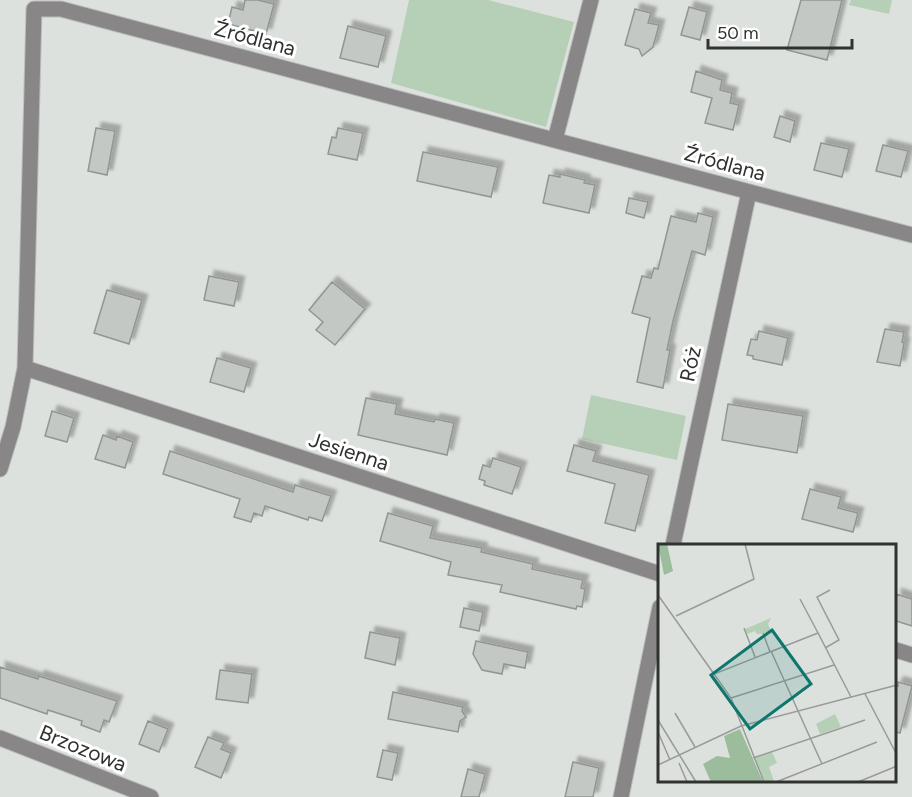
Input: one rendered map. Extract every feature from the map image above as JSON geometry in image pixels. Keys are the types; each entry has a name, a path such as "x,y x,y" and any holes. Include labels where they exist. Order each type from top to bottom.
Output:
{"street":[{"path":"555,140 591,0"},
{"name":"Źródlana","path":"0,469 13,427 25,368 34,4 61,9 912,235"},
{"name":"Róż","path":"673,544 749,192"},
{"name":"Jesienna","path":"25,368 658,573"},
{"path":"621,797 658,617"},
{"path":"897,650 912,655"},
{"name":"Brzozowa","path":"0,738 151,797"}],"green space":[{"path":"409,0 488,0 574,22 546,127 391,83"},
{"path":"851,0 892,0 889,14 849,5"},
{"path":"591,395 686,416 677,460 582,439"}],"building":[{"path":"245,0 274,4 266,34 228,24 232,7 243,10"},
{"path":"801,0 842,0 827,60 787,50"},
{"path":"689,7 707,12 700,40 681,35"},
{"path":"635,9 651,13 648,23 659,25 653,47 642,56 639,49 625,45"},
{"path":"348,26 386,36 378,67 340,58"},
{"path":"696,71 722,80 720,90 732,93 730,103 739,105 733,130 705,123 712,98 691,92"},
{"path":"780,116 795,121 790,142 774,137"},
{"path":"96,128 115,131 107,175 88,171"},
{"path":"338,128 363,133 357,160 328,154 332,137 336,138"},
{"path":"821,143 849,149 842,177 814,170"},
{"path":"883,145 908,151 901,177 876,171"},
{"path":"423,152 498,167 491,197 417,181"},
{"path":"560,174 595,185 589,213 543,203 549,175 560,177"},
{"path":"629,198 648,202 644,218 626,213"},
{"path":"698,213 713,217 705,255 692,251 673,321 663,388 637,382 650,318 632,313 642,276 651,278 654,268 658,269 671,216 696,222"},
{"path":"209,276 239,282 234,306 204,300"},
{"path":"332,282 365,309 335,345 316,330 323,322 309,310"},
{"path":"107,290 142,300 129,344 94,333"},
{"path":"885,329 904,332 900,366 877,362"},
{"path":"759,331 788,338 782,365 753,359 753,356 747,355 751,339 757,340"},
{"path":"217,358 251,368 244,392 210,382"},
{"path":"366,398 397,404 395,414 434,422 435,419 454,423 447,455 358,435"},
{"path":"728,404 803,416 797,453 722,440"},
{"path":"52,411 74,418 67,442 45,436"},
{"path":"103,435 116,440 117,436 133,442 125,468 95,459"},
{"path":"574,445 596,451 593,461 649,475 635,531 605,523 615,484 567,471"},
{"path":"170,451 293,492 295,485 331,496 322,521 309,517 308,520 265,506 262,516 254,513 251,522 234,517 240,499 163,474"},
{"path":"493,458 521,467 512,494 484,485 485,481 479,479 483,465 490,467"},
{"path":"810,489 841,497 838,508 858,513 853,532 802,519"},
{"path":"388,513 433,526 430,538 482,548 481,552 533,564 532,569 583,580 581,588 585,589 582,607 577,606 576,609 500,592 502,585 448,575 451,562 380,541"},
{"path":"897,594 912,599 912,626 897,621"},
{"path":"464,608 483,612 479,631 460,627"},
{"path":"370,632 400,638 395,665 365,658"},
{"path":"476,641 528,652 525,668 504,664 502,674 482,670 473,654"},
{"path":"0,667 38,679 39,676 117,701 109,722 104,720 100,732 81,725 82,721 48,710 47,714 0,698"},
{"path":"220,670 252,674 248,703 216,699"},
{"path":"898,682 912,686 900,733 897,732"},
{"path":"393,692 463,707 462,711 466,717 460,721 458,732 388,719"},
{"path":"148,721 168,729 159,752 139,744"},
{"path":"208,737 224,743 221,749 231,753 221,778 195,767"},
{"path":"383,750 398,753 392,780 377,777"},
{"path":"573,762 599,768 593,797 565,797"},
{"path":"468,769 485,774 479,797 461,797"}]}
